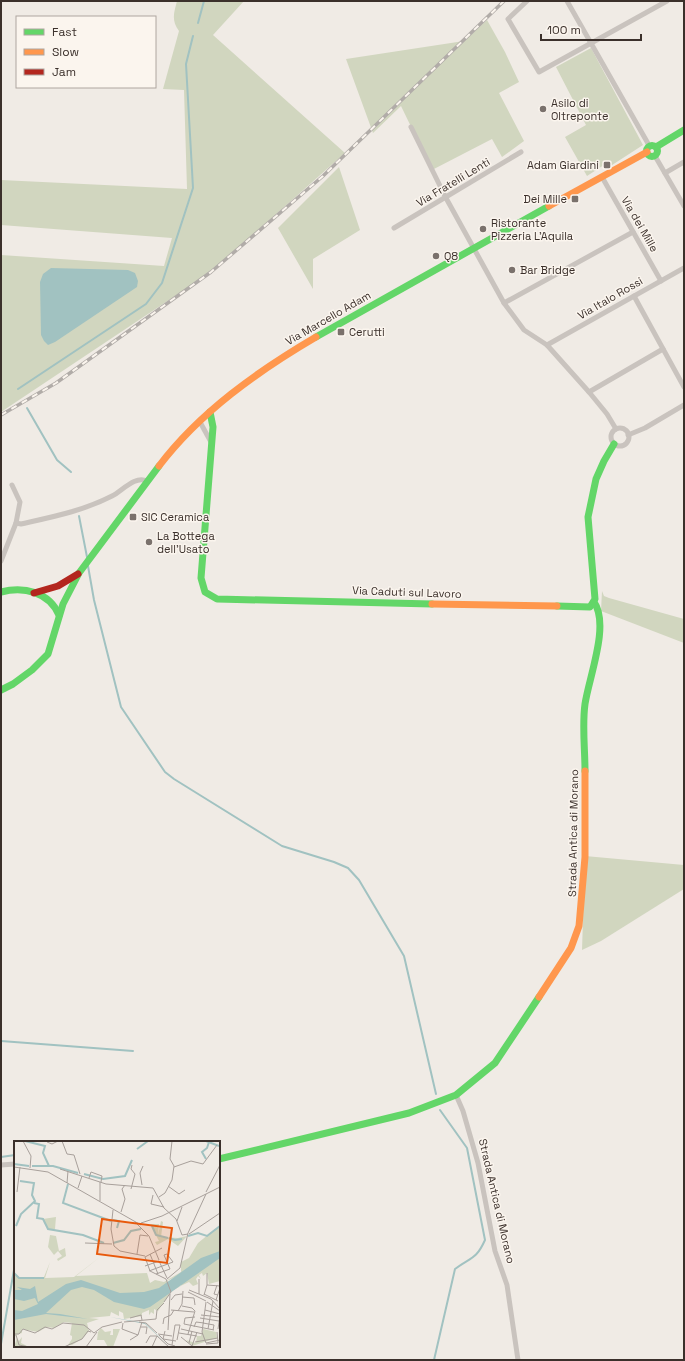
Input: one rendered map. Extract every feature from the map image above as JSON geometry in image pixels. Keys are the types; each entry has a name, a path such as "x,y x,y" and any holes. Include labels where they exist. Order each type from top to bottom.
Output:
{"street":[{"path":"527,1 508,19 539,72 667,1"},
{"path":"567,1 651,149 650,156 655,156 683,203"},
{"path":"411,127 446,198 504,303 524,330 547,345 589,392 607,414 616,429"},
{"name":"Via Marcello Adam","path":"13,684 32,670 48,654 63,604 81,571 147,480 200,422 240,386 275,362 474,247 684,130"},
{"name":"Via Fratelli Lenti","path":"394,228 521,152"},
{"path":"665,173 684,162"},
{"name":"Via dei Mille","path":"602,177 661,281"},
{"path":"504,303 633,232"},
{"name":"Via Italo Rossi","path":"547,345 684,268"},
{"path":"634,296 684,387"},
{"path":"589,392 663,349"},
{"path":"628,435 645,428 684,405"},
{"name":"Via Caduti sul Lavoro","path":"210,412 213,427 202,587 212,597 217,599 583,607 590,606 594,602"},
{"path":"200,422 211,443"},
{"path":"614,444 619,446 625,444 628,440 628,435 623,429 616,429"},
{"path":"614,444 611,436 616,429"},
{"path":"594,602 588,517 597,478 607,454 614,444"},
{"path":"16,523 21,524 82,510 114,496 131,483 144,479 147,480"},
{"path":"1,561 16,523 20,502 12,485"},
{"name":"Via Marcello Adam","path":"33,593 58,586 81,571"},
{"path":"1,586 33,593 50,600 57,608 59,615"},
{"path":"1,592 15,589"},
{"name":"Strada Antica di Morano","path":"220,1159 409,1113 456,1095 495,1063 571,948 579,926 585,857 584,705 600,629 598,608 594,602"},
{"path":"1,690 13,684"},
{"path":"1,697 13,684"},
{"name":"Strada Antica di Morano","path":"456,1095 463,1111 478,1163 495,1251 507,1285 518,1360"},
{"path":"1,1165 14,1164"}],"green space":[{"path":"177,1 244,1 213,35 345,153 211,272 1,412 1,255 164,266 172,238 1,225 1,180 187,189 184,90 163,89 179,31 174,20"},
{"path":"487,20 505,52 519,82 499,93 524,141 502,157 492,139 432,170 401,106 373,133 346,59 464,41"},
{"path":"591,48 643,145 609,167 607,163 587,176 565,137 586,125 556,67"},
{"path":"339,167 360,230 313,259 313,289 278,228"},
{"path":"602,591 604,596 609,598 684,619 684,643 601,611"},
{"path":"585,856 684,865 684,889 601,941 582,950"}],"water":[{"path":"51,268 128,270 135,273 138,281 137,287 55,342 48,345 41,335 40,282 43,274"}],"waterway":[{"path":"198,23 204,1"},
{"path":"18,389 146,304 162,283 193,188 186,64 193,36"},
{"path":"27,408 57,460 71,472"},
{"path":"79,516 87,557"},
{"path":"88,566 94,600 121,707 165,772 282,846 334,862 348,868 359,880 404,956 436,1094"},
{"path":"1,1041 133,1051"},
{"path":"434,1360 455,1269 473,1258 485,1240 467,1148 440,1110"},
{"path":"1,1157 14,1155"},
{"path":"1,1344 14,1270"}],"railway":[{"path":"1,415 56,383 211,272 323,176 504,1"}],"traffic: fast":[{"path":"656,147 684,130"},
{"path":"650,146 654,146 656,147 657,151 656,155 650,156 647,153 647,149 650,146"},
{"path":"316,337 549,206"},
{"path":"210,412 213,427 201,578 205,592 217,599 432,604"},
{"path":"557,606 590,607 595,599 588,517 596,479 614,444"},
{"path":"1,690 13,684 32,670 48,654 63,604 79,573 159,466"},
{"path":"1,592 18,590 35,593 49,601 55,607 59,615"},
{"path":"585,771 584,712 597,652 600,624 598,612 594,602"},
{"path":"220,1159 409,1113 456,1095 495,1063 539,997"}],"traffic: slow":[{"path":"549,206 647,152"},
{"path":"159,466 175,446 211,410 273,364 316,337"},
{"path":"432,604 557,606"},
{"path":"539,997 571,948 579,926 585,857 585,771"}],"traffic: jam":[{"path":"34,593 58,586 78,574"}],"place":[{"name":"Asilo di Oltreponte","path":"543,109"},
{"name":"Adam Giardini","path":"607,165"},
{"name":"Dei Mille","path":"575,199"},
{"name":"Ristorante Pizzeria L'Aquila","path":"483,229"},
{"name":"Q8","path":"436,256"},
{"name":"Bar Bridge","path":"512,270"},
{"name":"Cerutti","path":"341,332"},
{"name":"SIC Ceramica","path":"133,517"},
{"name":"La Bottega dell'Usato","path":"149,542"}]}
